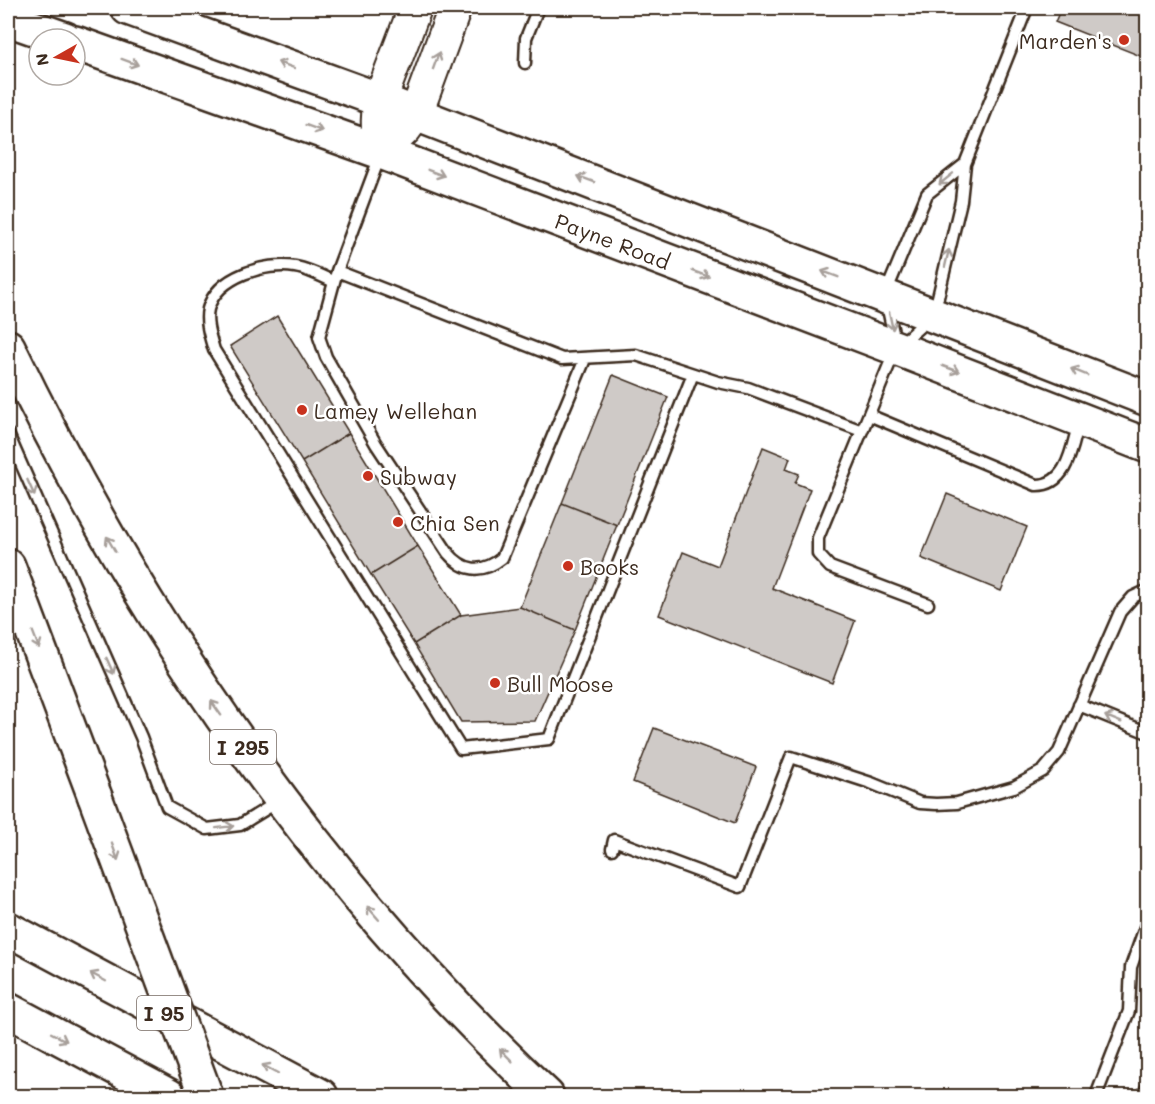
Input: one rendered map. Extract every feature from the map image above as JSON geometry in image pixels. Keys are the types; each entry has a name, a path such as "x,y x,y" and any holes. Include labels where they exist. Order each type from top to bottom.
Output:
{"main road":[{"path":"128,8 182,18 380,100 1148,399"},
{"path":"8,18 32,27"},
{"name":"Payne Road","path":"87,47 381,152 1148,446"},
{"name":"I 295","path":"8,347 42,417 121,560 165,633 282,799 371,912 411,957 548,1096"},
{"path":"8,566 206,1096"},
{"name":"I 95","path":"8,929 321,1096"},
{"path":"8,1010 170,1096"}],"street":[{"path":"381,152 377,115 380,100 415,8"},
{"path":"381,152 405,129 416,114 455,8"}],"lane":[{"path":"525,63 526,38 538,8"},
{"path":"928,604 830,567 818,554 818,538 896,348 934,314 961,201 965,164 1027,8"},
{"path":"381,152 335,276 319,337 326,357 376,444 448,553 457,563 466,568 481,569 493,565 502,558 585,359"},
{"path":"896,348 885,295 927,194 965,164"},
{"path":"693,374 549,739 461,749 213,350 208,333 208,308 220,289 239,276 266,268 295,267 335,276 562,359 636,355 718,382 748,388 862,431"},
{"path":"869,415 1030,483 1045,486 1063,472 1080,419"},
{"path":"8,434 141,737 168,807 207,830 240,825 282,799"},
{"path":"612,849 614,840 740,887 791,758 871,783 920,803 957,803 1014,787 1043,771 1059,752 1120,612 1133,597 1148,590"},
{"path":"1079,705 1148,733"},
{"path":"1096,1096 1129,1011 1131,967 1148,919"}],"building":[{"name":"Marden's","path":"1061,8 1148,8 1148,59 1055,22"},
{"name":"Lamey Wellehan","path":"277,316 349,433 302,462 230,346"},
{"path":"613,375 668,397 617,525 562,503"},
{"path":"349,433 418,546 371,575 302,462"},
{"path":"763,447 790,458 786,469 799,474 795,483 810,489 772,588 855,621 832,683 659,615 683,552 718,566"},
{"path":"947,494 1027,527 1001,591 921,558"},
{"name":"Books","path":"562,503 617,525 575,630 520,607"},
{"path":"418,546 461,615 414,644 371,575"},
{"name":"Bull Moose","path":"520,607 575,630 535,721 461,722 414,644 461,615"},
{"path":"654,728 756,767 735,823 633,782"},
{"path":"1148,1067 1148,1096 1136,1096"}],"place":[{"name":"Marden's","path":"1124,40"},
{"name":"Lamey Wellehan","path":"302,410"},
{"name":"Subway","path":"368,476"},
{"name":"Chia Sen","path":"398,522"},
{"name":"Books","path":"568,566"},
{"name":"Bull Moose","path":"495,683"}]}
